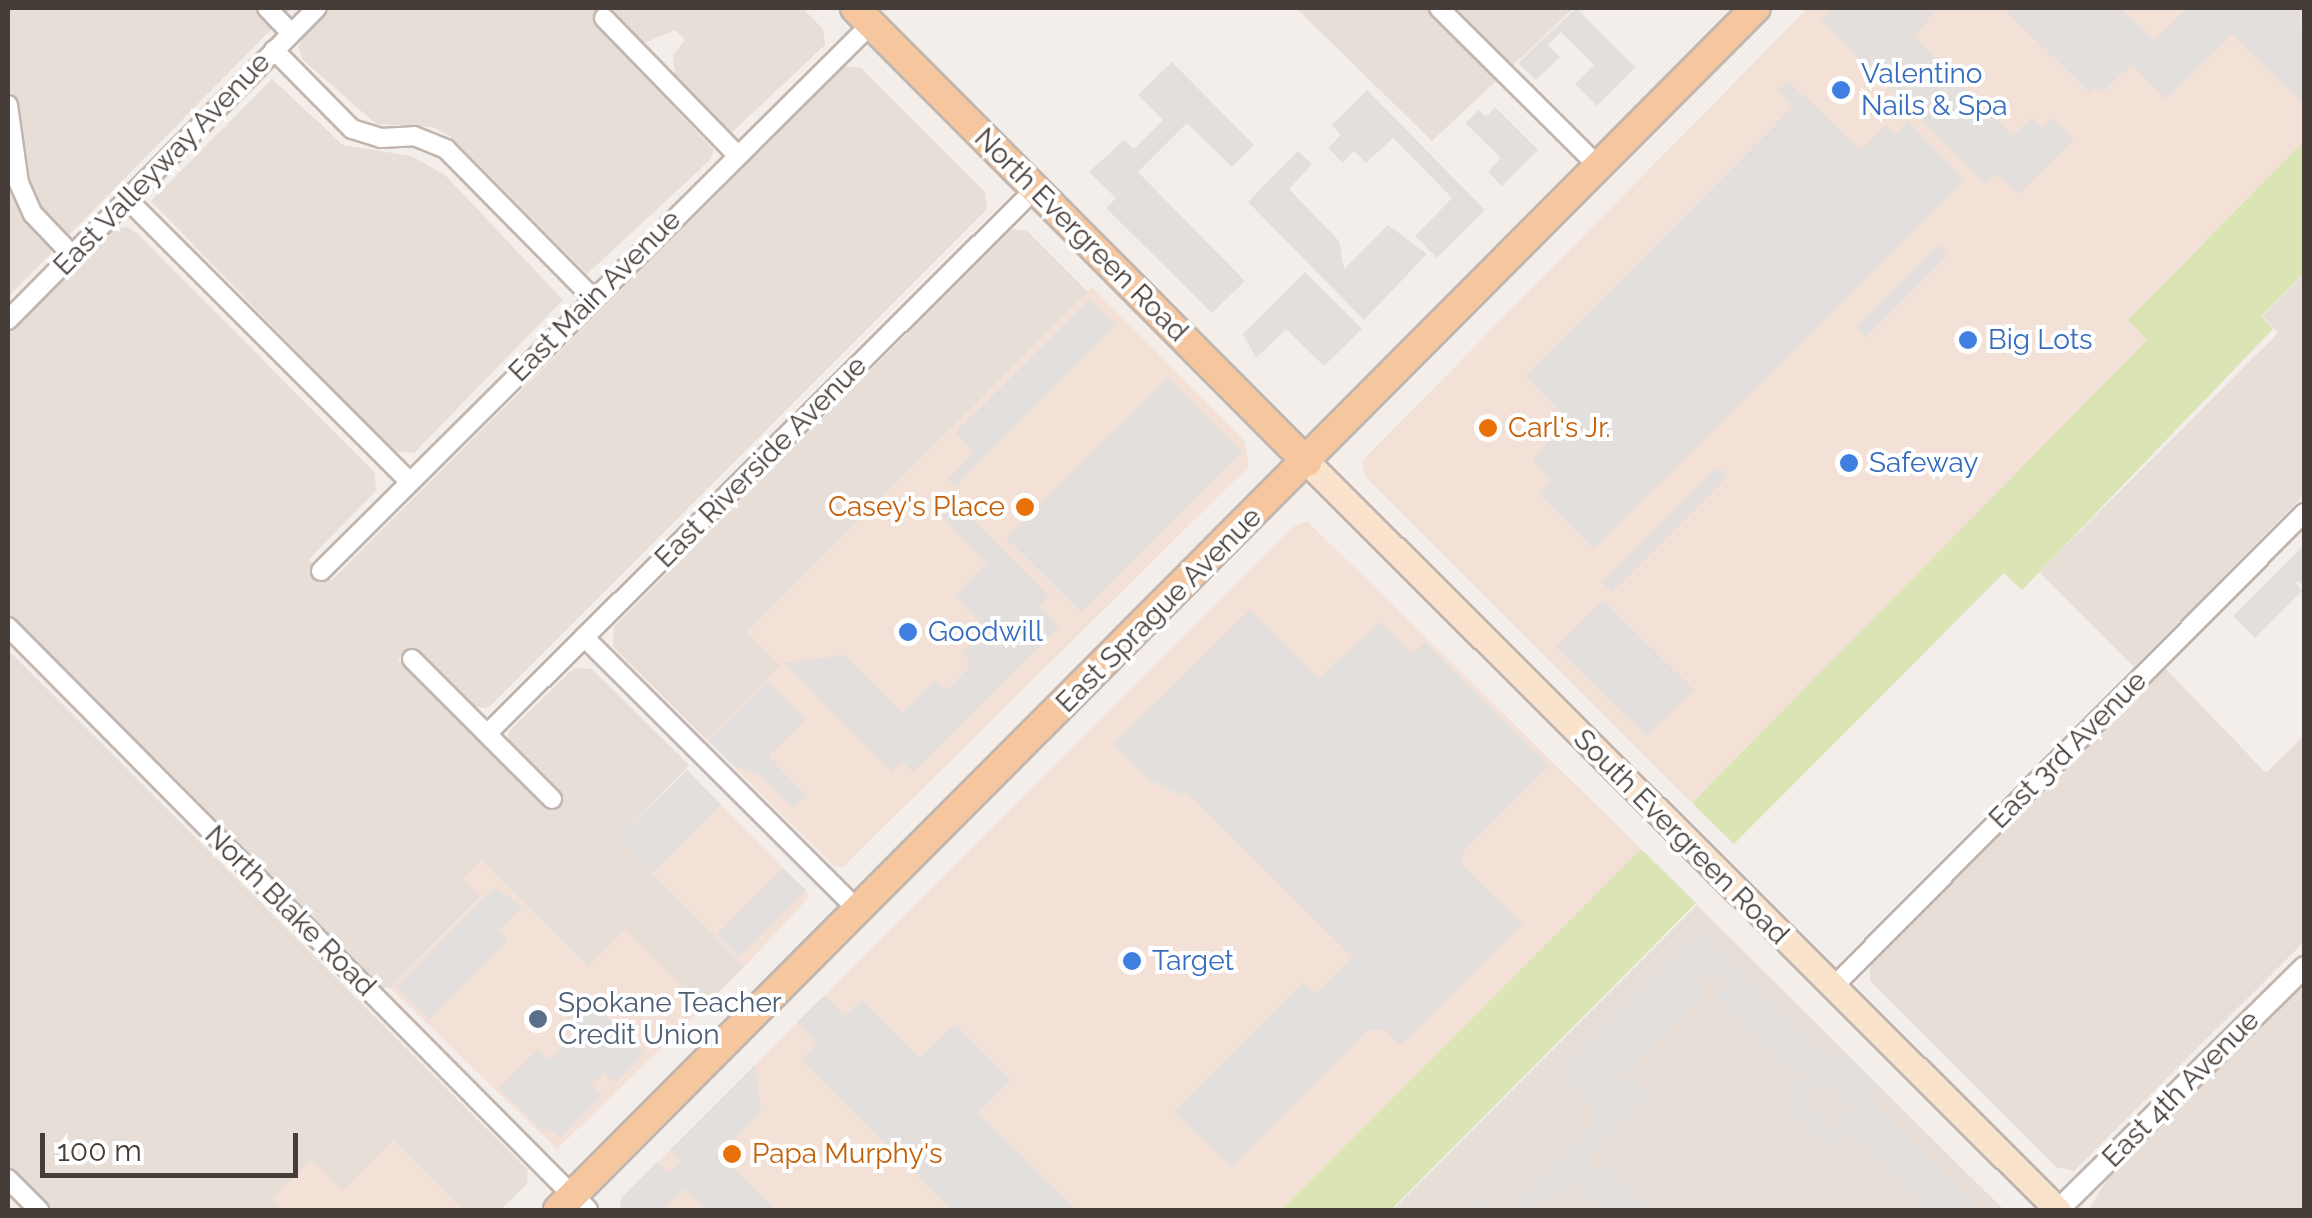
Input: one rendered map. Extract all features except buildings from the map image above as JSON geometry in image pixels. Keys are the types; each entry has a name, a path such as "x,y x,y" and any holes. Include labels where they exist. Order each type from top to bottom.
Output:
{"main road":[{"name":"East Sprague Avenue","path":"573,1206 858,910 1756,8"},
{"name":"North Evergreen Road","path":"863,16 1307,462"},
{"name":"South Evergreen Road","path":"1307,462 2058,1210"}],"street":[{"path":"267,8 291,33"},
{"name":"East Valleyway Avenue","path":"8,320 317,8"},
{"path":"1440,8 1599,167"},
{"name":"East Main Avenue","path":"321,571 737,155 863,16"},
{"path":"604,18 737,155"},
{"path":"274,50 352,129 381,138 414,136 446,149 593,298"},
{"path":"8,105 19,183 34,214 73,256"},
{"name":"East Riverside Avenue","path":"487,734 1034,190"},
{"path":"129,201 409,482"},
{"name":"East 3rd Avenue","path":"1832,988 2304,513"},
{"name":"North Blake Road","path":"8,627 573,1206"},
{"path":"584,638 858,910"},
{"path":"412,659 552,799"},
{"name":"East 4th Avenue","path":"2058,1210 2304,967"},
{"path":"8,1179 39,1210"}],"shaded area":[{"path":"8,8 292,8 8,297"},
{"path":"332,8 802,8 823,29 825,45 730,134 676,86 673,55 685,40 675,30 644,43 614,24 604,33 714,150 709,161 587,274 451,137 433,127 376,124 303,60 298,47 305,34"},
{"path":"1296,8 1574,8 1432,141"},
{"path":"1576,8 1635,67 1597,106 1575,84 1594,65 1561,32 1548,45 1560,57 1536,80 1518,63"},
{"path":"1808,8 2304,8 2304,141 2129,319 2148,340 1692,803 1365,476 1362,461"},
{"path":"1833,8 1938,8 1914,37 2013,136 2032,118 2042,128 2053,118 2074,140 2018,194 1996,174 1985,184 1820,19"},
{"path":"2003,8 2120,8 2154,40 2188,8 2300,8 2304,105 2232,34 2166,99 2131,65 2102,93 2095,88 2090,93"},
{"path":"1172,62 1254,145 1232,167 1187,123 1138,172 1245,281 1212,313 1106,208 1116,198 1089,172 1124,140 1134,149 1163,120 1138,95"},
{"path":"845,66 861,68 985,192 987,209 488,708 470,706 410,647 398,659 546,809 559,796 509,744 508,732 574,668 592,669 689,765 619,839 745,966 703,1008 625,930 588,967 481,860 481,896 390,988 374,987 8,618 8,328 106,231 127,227 137,233 375,473 376,491 308,560 331,581"},
{"path":"272,79 343,145 411,156 445,175 563,300 414,453 393,451 151,201"},
{"path":"1788,81 1861,150 1886,125 1895,134 1908,122 1965,180 1594,549 1539,494 1551,480 1532,460 1569,421 1526,376 1793,107 1778,90"},
{"path":"1367,90 1485,210 1437,258 1415,236 1452,198 1393,138 1366,163 1354,151 1343,163 1328,148 1341,135 1332,125"},
{"path":"1495,107 1538,150 1502,186 1488,172 1501,158 1465,123 1479,110 1486,117"},
{"path":"1298,151 1312,164 1289,189 1339,241 1344,269 1388,225 1427,254 1364,320 1248,202"},
{"path":"1012,229 1027,231 1088,292 748,632 781,666 706,739 613,647 614,626"},
{"path":"1938,245 1947,255 1866,337 1856,327"},
{"path":"1305,272 1362,329 1324,366 1286,329 1256,358 1243,334"},
{"path":"2304,274 2304,495 2134,667 2039,572 2278,333 2262,316"},
{"path":"1092,287 1244,440 1249,466 843,867 834,866 706,739 780,666 747,633"},
{"path":"1090,299 1116,325 955,486 948,479 974,452 955,433"},
{"path":"1168,377 1242,452 1081,612 1006,538"},
{"path":"1717,467 1727,477 1612,592 1602,582"},
{"path":"950,496 1049,596 1039,606 1059,627 913,772 901,761 892,772 784,663 844,655 902,713 934,681 946,691 972,664 962,653 986,628 955,596 987,563 936,511"},
{"path":"1307,521 1641,849 1281,1210 620,1210 622,1198 1296,525"},
{"path":"2304,545 2304,585 2294,580 2302,591 2255,638 2233,616"},
{"path":"1603,600 1694,690 1647,736 1556,647"},
{"path":"1250,610 1319,678 1380,622 1413,654 1424,642 1549,765 1463,851 1462,865 1523,924 1401,1045 1384,1029 1368,1030 1232,1167 1174,1112 1303,983 1317,993 1353,957 1186,792 1182,796 1147,778 1113,744"},
{"path":"8,650 528,1170 527,1184 500,1210 463,1210 393,1141 342,1192 311,1161 273,1199 283,1210 50,1210 8,1167"},
{"path":"2164,667 2266,773 2304,736 2304,942 2074,1171 2056,1167 1870,981 1870,964"},
{"path":"767,681 806,719 768,756 806,795 793,808 760,775 732,765 708,740"},
{"path":"687,770 810,896 745,966 619,839"},
{"path":"687,770 721,805 653,873 619,839"},
{"path":"481,860 587,967 625,929 703,1008 557,1149 390,988 481,897 463,878"},
{"path":"783,868 806,890 739,957 717,935"},
{"path":"494,888 523,906 498,930 508,940 429,1020 396,987"},
{"path":"1697,905 2004,1210 1393,1210"},
{"path":"1700,930 1831,1061 1849,1057 1875,1084 1872,1100 1981,1210 1917,1210 1927,1200 1938,1208 1937,1193 1922,1200 1858,1136 1865,1123 1836,1146 1818,1142 1785,1101 1809,1067 1795,1074 1716,994 1726,984 1717,975 1697,982 1707,993 1623,1077 1613,1067 1609,1073 1619,1086 1630,1076 1650,1095 1590,1155 1590,1169 1598,1177 1607,1167 1651,1210 1604,1210 1570,1182 1535,1210 1468,1210 1482,1193 1497,1208 1511,1208 1592,1127 1592,1105 1558,1071","holes":["1824,1079 1853,1109 1832,1130 1803,1100"]},
{"path":"2304,979 2304,1210 2089,1210 2110,1174"},
{"path":"825,995 844,1016 863,1001 920,1058 955,1024 1011,1080 978,1113 1076,1210 952,1210 802,1060 817,1043 797,1022"},
{"path":"589,1000 644,1053 615,1083 604,1072 591,1085 602,1095 560,1138 549,1128 544,1132 499,1088 538,1050 550,1060 580,1027 570,1017"},
{"path":"755,1065 761,1112 719,1154 776,1210 707,1210 685,1189 662,1210 620,1210 622,1197 657,1162 669,1173 681,1161 670,1150"},
{"path":"393,1141 463,1210 283,1210 272,1199 311,1160 342,1191"}],"green space":[{"path":"2304,141 2304,273 2261,316 2273,329 2022,590 2004,573 1734,844 1692,803 2147,340 2128,320"},
{"path":"1641,849 1696,903 1391,1210 1281,1210"}],"place":[{"name":"Valentino Nails & Spa","path":"1841,90"},
{"name":"Big Lots","path":"1968,340"},
{"name":"Carl's Jr.","path":"1488,428"},
{"name":"Safeway","path":"1849,463"},
{"name":"Casey's Place","path":"1025,507"},
{"name":"Goodwill","path":"908,632"},
{"name":"Target","path":"1132,961"},
{"name":"Spokane Teacher Credit Union","path":"538,1019"},
{"name":"Papa Murphy's","path":"732,1154"}]}
